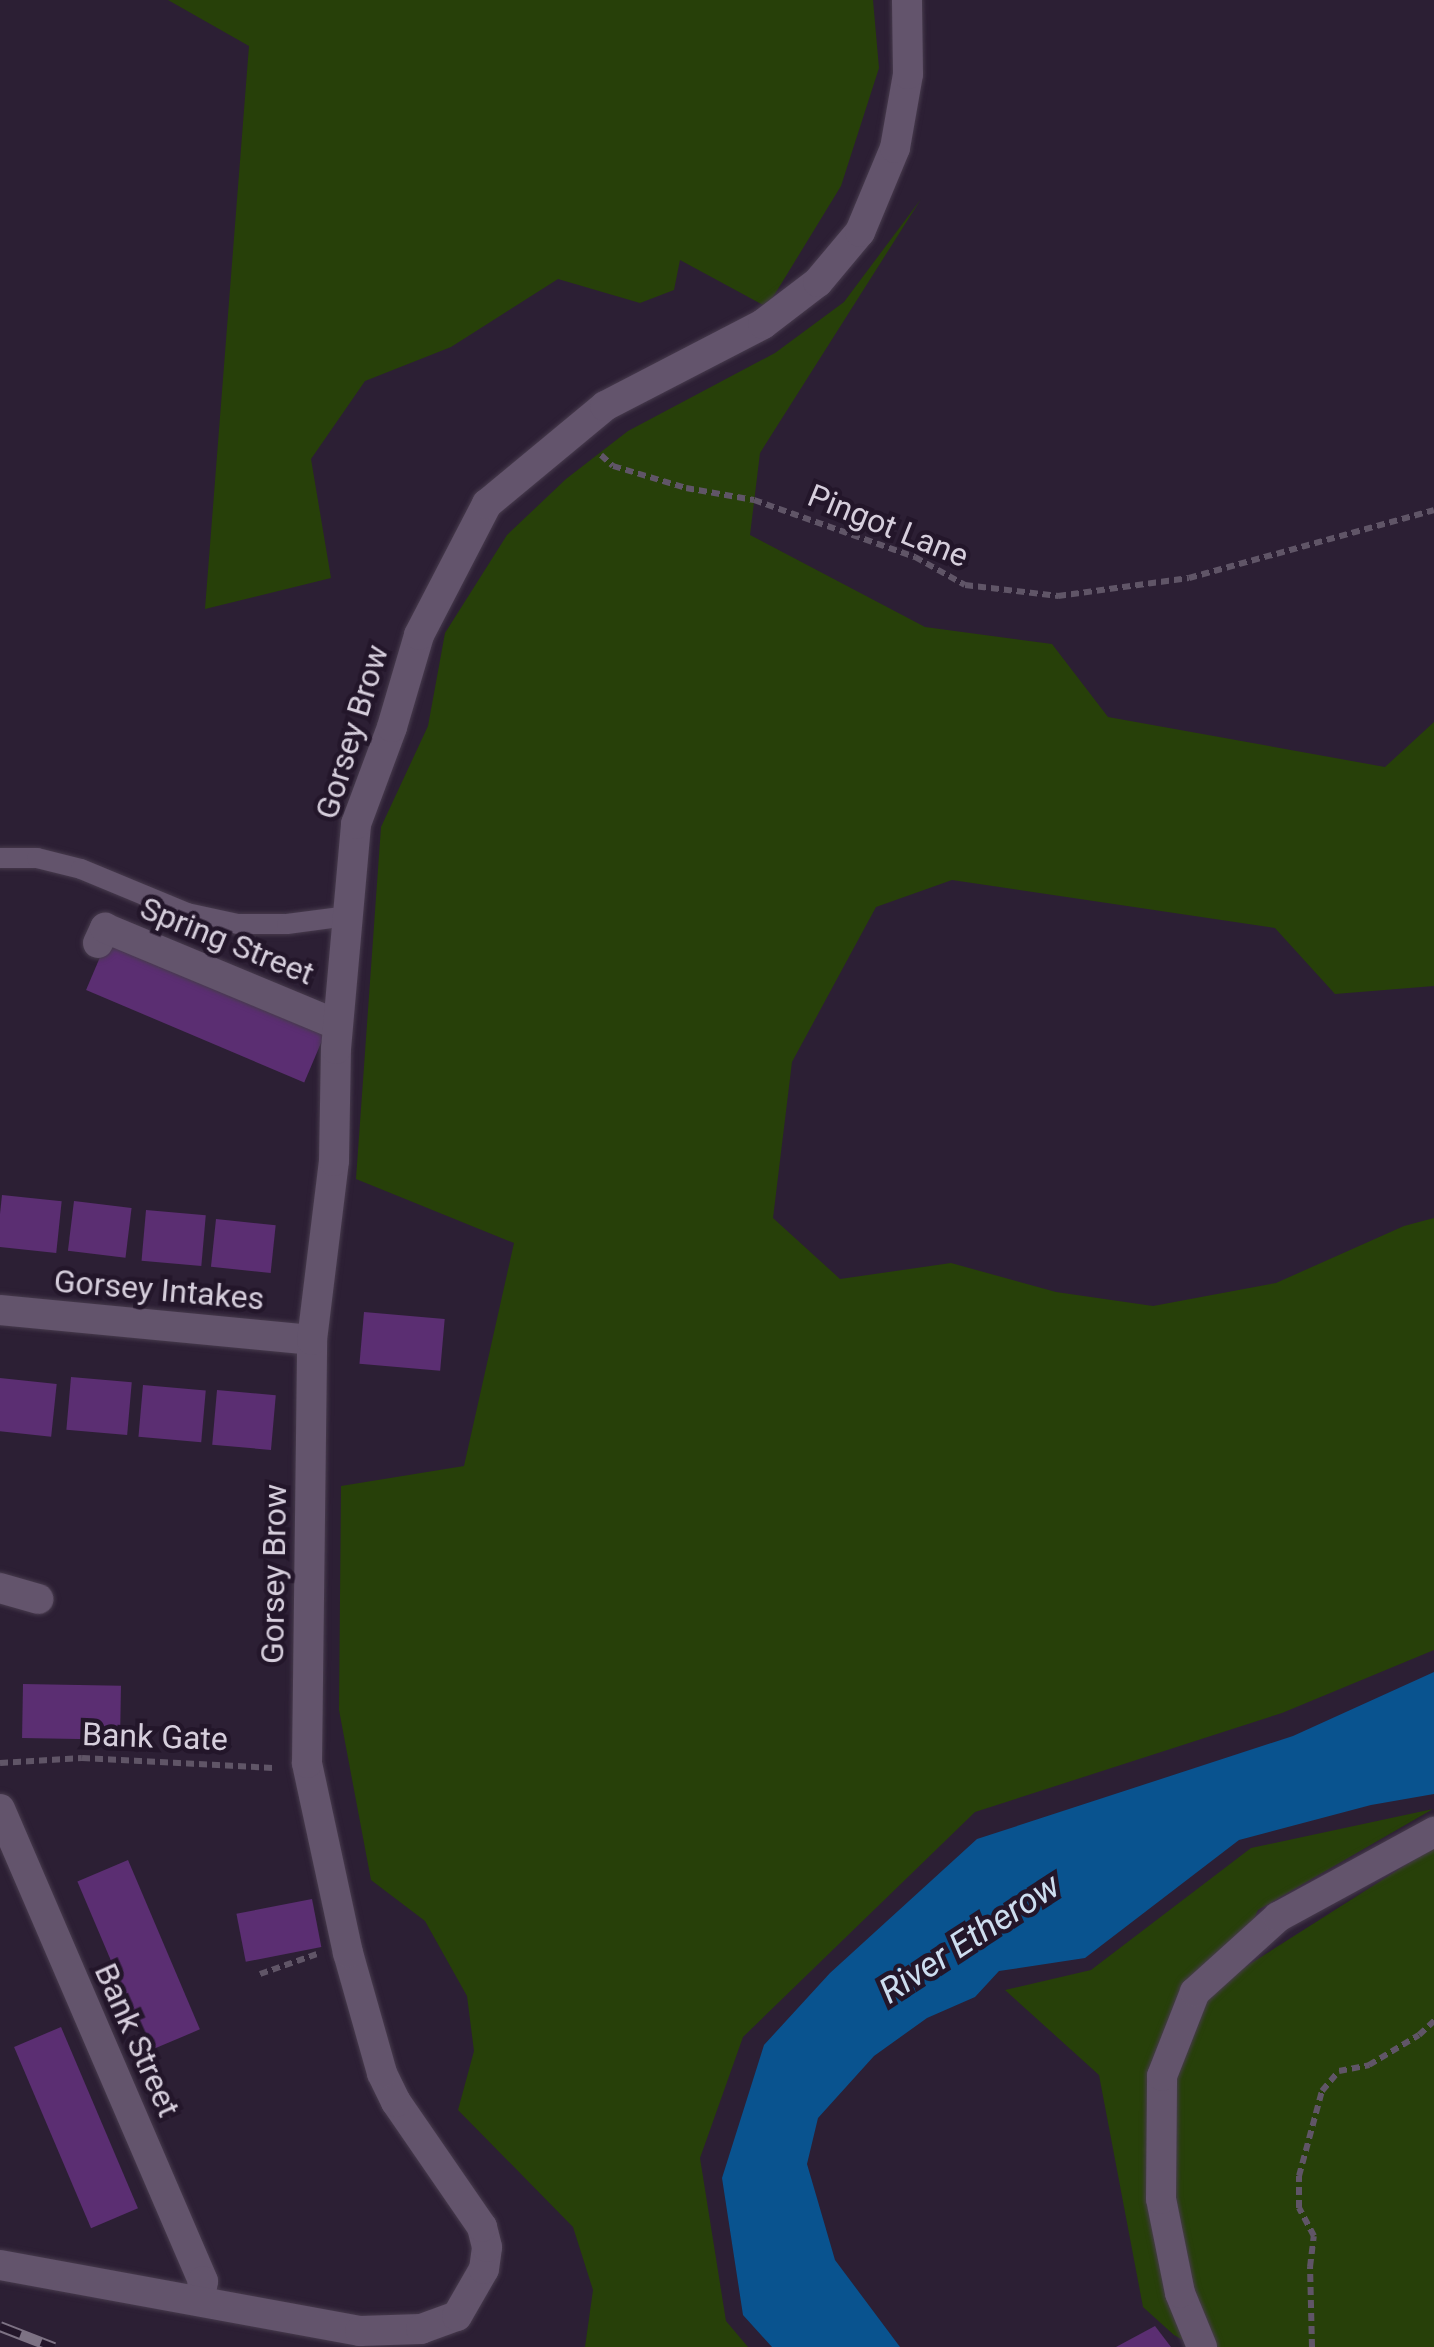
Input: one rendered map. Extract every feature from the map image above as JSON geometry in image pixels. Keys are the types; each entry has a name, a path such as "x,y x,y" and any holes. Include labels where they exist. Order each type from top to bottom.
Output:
{"street":[{"name":"Gorsey Brow","path":"0,2265 200,2300 287,2321 360,2331 422,2329 457,2316 484,2269 487,2247 482,2227 396,2102 382,2073 346,1944 307,1762 312,1340 334,1160 338,1025 356,824 392,727 419,635 488,504 606,406 763,324 818,282 860,232 895,148 908,74 907,0"},
{"name":"Spring Street","path":"98,943 104,928 338,1025"},
{"name":"Gorsey Intakes","path":"0,1310 312,1340"},
{"path":"0,1588 38,1600"},
{"name":"Bank Street","path":"0,1808 203,2281 200,2300"},
{"path":"1202,2347 1180,2293 1161,2199 1162,2076 1195,1992 1278,1917 1434,1832"}],"lane":[{"path":"0,858 37,858 81,869 187,913 238,924 287,924 348,916"}],"path":[{"name":"Pingot Lane","path":"574,430 613,466 686,488 754,500 915,557 964,585 1058,596 1189,578 1434,510"},
{"name":"Bank Gate","path":"0,1763 82,1758 228,1763 262,1769 307,1762"},
{"path":"260,1974 346,1944"},
{"path":"1312,2347 1310,2267 1314,2236 1299,2208 1299,2176 1322,2091 1339,2070 1369,2065 1419,2035 1434,2021"}],"green space":[{"path":"168,0 873,0 879,68 841,186 767,307 680,260 674,290 640,303 558,279 451,347 365,381 311,459 331,578 205,609 249,46"},
{"path":"921,199 760,453 750,535 925,627 1052,644 1108,717 1385,767 1434,722 1434,986 1335,994 1275,928 952,880 876,907 792,1062 773,1218 840,1279 951,1263 1056,1292 1153,1306 1276,1283 1404,1226 1434,1218 1434,1650 1282,1713 975,1812 743,2037 700,2158 726,2321 748,2347 585,2347 593,2290 573,2227 458,2110 474,2051 467,1996 425,1921 371,1880 339,1710 341,1486 464,1466 514,1243 356,1179 381,827 428,726 445,633 507,535 566,479 628,431 775,353 844,302"},
{"path":"1433,1809 1258,1910 1228,1978 1434,1847 1434,2347 1195,2347 1174,2335 1143,2307 1099,2075 1005,1990 1091,1970 1251,1848"}],"water":[{"name":"River Etherow","path":"1434,1672 1434,1794 1371,1805 1239,1840 1085,1958 999,1971 975,1997 927,2018 874,2056 818,2118 807,2164 835,2260 900,2347 772,2347 743,2315 722,2178 764,2045 830,1973 977,1839 1293,1736"}],"building":[{"path":"106,943 324,1036 304,1083 86,990"},
{"path":"2,1195 62,1201 56,1253 0,1247"},
{"path":"74,1201 132,1208 125,1258 68,1251"},
{"path":"146,1210 206,1215 201,1266 142,1261"},
{"path":"216,1219 276,1225 271,1273 211,1267"},
{"path":"364,1312 445,1319 440,1371 359,1364"},
{"path":"71,1377 132,1382 127,1435 66,1430"},
{"path":"0,1378 57,1384 51,1437 0,1431"},
{"path":"143,1385 206,1390 201,1442 138,1437"},
{"path":"217,1390 276,1395 271,1450 212,1445"},
{"path":"23,1684 121,1686 120,1740 22,1738"},
{"path":"128,1860 200,2029 149,2051 77,1881"},
{"path":"312,1899 321,1947 246,1962 236,1914"},
{"path":"61,2027 138,2208 91,2228 14,2047"},
{"path":"1155,2326 1171,2347 1116,2347"}],"railway":[{"path":"0,2326 54,2347"}]}
